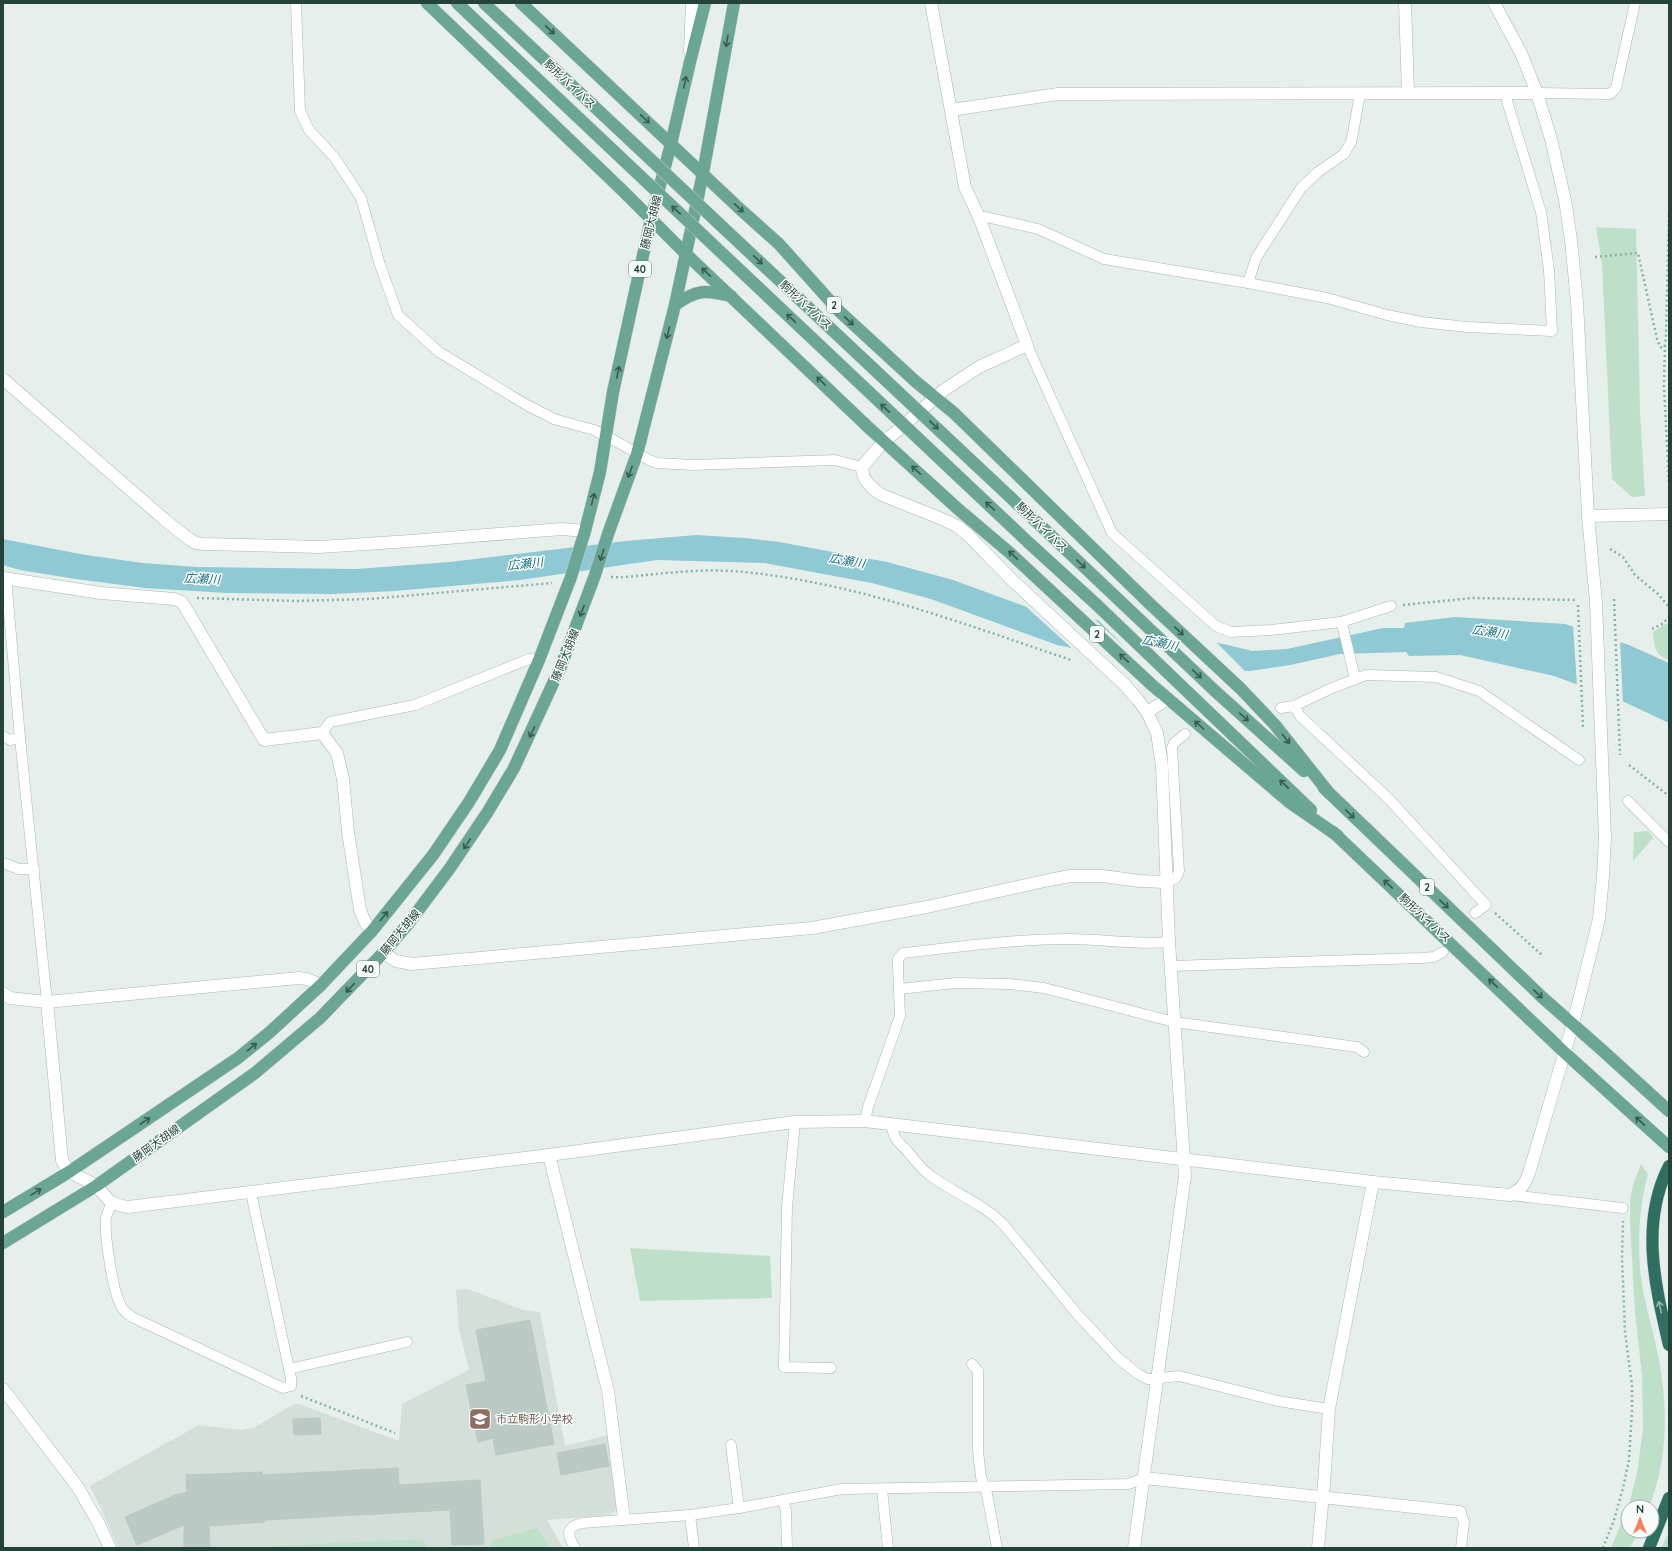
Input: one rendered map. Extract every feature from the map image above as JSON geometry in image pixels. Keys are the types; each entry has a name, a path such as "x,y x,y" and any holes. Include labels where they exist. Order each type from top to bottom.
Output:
{"highway":[{"path":"1669,1166 1662,1180 1656,1201 1652,1236 1656,1287 1669,1345"},
{"path":"1649,1548 1669,1498"}],"main road":[{"name":"2","path":"427,3 685,253 958,509 989,533 1168,699 1289,802 1338,836"},
{"name":"駒形バイパス","path":"457,3 1029,543 1183,686 1565,1053 1669,1147"},
{"name":"駒形バイパス","path":"484,3 1215,691 1329,793"},
{"name":"2","path":"521,3 703,173 736,206 780,244 839,311 915,381 954,413 1150,604 1241,689 1275,725 1329,793 1543,998 1669,1111"},
{"name":"藤岡大胡線","path":"3,1212 69,1172 238,1058 270,1032 321,985 372,931 433,854 469,802 500,750 539,660 571,577 584,534 600,472 605,436 650,219 671,144 705,3"},
{"name":"40","path":"637,454 675,305 703,173 734,3"},
{"path":"675,305 688,295 710,291 732,297"},
{"name":"藤岡大胡線","path":"3,1243 96,1186 255,1073 320,1018 383,953 450,868 487,813 514,768 536,724 561,666 595,575 637,454"}],"street":[{"path":"690,62 692,3"},
{"path":"931,3 965,187 979,217 1027,345 979,367 950,386 884,441 862,467 862,473 873,489 882,495 957,526 979,545 1013,581 1124,684 1147,712 1157,733 1162,766 1169,942 1185,1176 1134,1548"},
{"path":"1406,3 1408,94"},
{"path":"48,1002 62,1160 69,1172 96,1186 107,1200 112,1203 128,1207 139,1207 251,1193 795,1122 865,1121 1374,1182 1510,1195 1518,1192 1524,1184 1553,1095 1573,1024 1599,919 1605,838 1596,602 1588,516 1577,302 1571,240 1565,200 1551,139 1537,93 1521,54 1494,3"},
{"path":"951,110 1058,94 1537,93"},
{"path":"3,379 165,520 196,543 320,547 562,529 584,534"},
{"path":"1588,516 1669,514"},
{"path":"4,578 100,593 174,599 182,602 264,740 322,732 336,753 343,779 348,832 360,910 365,922 372,931"},
{"path":"1147,712 1168,699"},
{"path":"383,953 396,961 412,964 812,928 927,907 1070,876 1104,876 1139,881 1166,882"},
{"path":"3,993 10,998 48,1002 299,978 307,979 321,985"},
{"path":"549,1155 608,1391 624,1519"},
{"path":"1318,1548 1329,1410 1374,1182"},
{"path":"3,1389 76,1486 98,1522 110,1548"},
{"path":"1144,1478 1460,1512"}],"lane":[{"path":"296,3 300,111 309,130 335,158 361,198 380,265 398,315 439,352 525,404 554,419 594,430 649,460 667,464 717,465 835,460 862,467"},
{"path":"1537,93 1610,94 1616,88 1635,3"},
{"path":"1248,283 1256,258 1301,188 1318,172 1344,154 1351,142 1360,93"},
{"path":"979,217 986,217 1038,229 1104,259 1327,298 1387,315 1421,322 1467,327 1552,330 1549,270 1541,212 1507,101 1506,93"},
{"path":"1027,345 1112,532 1216,626 1231,632 1251,632 1342,625 1391,606"},
{"path":"4,578 48,1002"},
{"path":"1342,625 1354,673"},
{"path":"322,732 330,722 415,705 529,659 539,660"},
{"path":"1281,708 1294,706 1354,673 1366,675 1436,677 1479,691 1493,699 1579,760"},
{"path":"1294,706 1300,716 1388,798 1486,905 1475,913"},
{"path":"1166,882 1176,878 1179,871 1172,748 1174,742 1185,734"},
{"path":"3,736 10,740 20,738"},
{"path":"1628,801 1654,825 1669,842"},
{"path":"3,863 19,869 34,869"},
{"path":"865,1121 868,1107 900,1016 898,959 903,953 994,943 1068,939 1112,940 1145,944 1169,942"},
{"path":"1171,966 1421,958 1434,957 1443,952"},
{"path":"899,989 956,983 1009,984 1044,988 1174,1022 1357,1047 1364,1052"},
{"path":"795,1122 787,1207 784,1366 831,1368"},
{"path":"890,1124 894,1137 926,1172 945,1186 994,1214 1077,1314 1119,1360 1138,1374 1147,1379 1179,1376 1278,1401 1329,1410"},
{"path":"112,1203 106,1217 110,1268 115,1292 122,1308 132,1317 284,1388 291,1386 289,1370 251,1193"},
{"path":"1510,1195 1624,1208"},
{"path":"289,1370 407,1342"},
{"path":"972,1364 978,1371 978,1451 981,1477 997,1548"},
{"path":"731,1445 739,1508"},
{"path":"575,1548 569,1536 569,1531 572,1527 582,1523 690,1515 783,1501 842,1490 1128,1484 1144,1478"},
{"path":"882,1489 888,1548"},
{"path":"783,1501 786,1511 788,1548"},
{"path":"1460,1512 1464,1522 1461,1548"},
{"path":"690,1515 694,1548"}],"path":[{"path":"1669,212 1664,386 1669,485"},
{"path":"1595,257 1638,254 1656,339 1660,347 1663,348 1665,345"},
{"path":"1610,549 1623,557 1635,575 1658,594 1669,607"},
{"path":"611,577 692,571 720,571 742,572 800,580 920,608 1071,660"},
{"path":"193,598 295,601 369,599 552,583"},
{"path":"1391,606 1473,598 1577,600"},
{"path":"1614,599 1620,755"},
{"path":"1578,605 1583,728"},
{"path":"1652,629 1662,624 1669,617"},
{"path":"1629,765 1669,796"},
{"path":"1486,905 1543,956"},
{"path":"1603,1548 1614,1520 1629,1460 1632,1386 1625,1332 1622,1258 1624,1208"},
{"path":"291,1386 298,1394 395,1433"}],"shaded area":[{"name":"市立駒形小学校","path":"468,1289 523,1310 540,1312 565,1446 608,1435 617,1509 610,1515 547,1520 563,1548 118,1548 90,1487 91,1485 199,1425 241,1430 253,1428 294,1404 299,1404 399,1441 402,1404 469,1370 459,1330 456,1290"}],"green space":[{"path":"1596,227 1636,229 1640,410 1645,496 1632,497 1612,479 1602,264"},
{"path":"1669,622 1669,660 1657,652 1653,632"},
{"path":"1649,831 1654,840 1652,839 1633,861 1634,832"},
{"path":"1641,1164 1648,1174 1640,1218 1639,1250 1641,1281 1662,1378 1665,1416 1663,1453 1660,1471 1652,1499 1630,1499 1637,1473 1643,1429 1642,1376 1635,1311 1630,1224 1630,1201 1633,1185"},
{"path":"630,1248 770,1256 772,1298 640,1301"},
{"path":"1620,1526 1620,1539 1635,1539 1630,1548 1611,1548"},
{"path":"537,1528 550,1548 489,1548 493,1540"},
{"path":"1669,1532 1669,1548 1661,1548"},
{"path":"422,1539 427,1548 275,1548 275,1546"}],"water":[{"name":"広瀬川","path":"696,535 779,542 887,562 953,580 1024,606 1228,645 1252,651 1287,649 1383,628 1404,628 1405,623 1455,617 1565,624 1629,645 1669,663 1669,723 1620,700 1554,676 1460,655 1409,656 1406,652 1340,654 1290,665 1250,671 1209,670 1149,664 1057,645 931,599 872,583 764,563 657,560 520,580 395,591 332,594 227,593 145,588 20,570 3,565 3,539 80,554 142,563 197,567 356,569 450,562 626,541"}],"pier":[{"path":"1023,604 1092,617 1127,649 1096,618 1215,641 1247,673 1209,672 1148,666 1075,651"},
{"path":"1573,624 1620,640 1623,704 1577,687"}],"building":[{"path":"530,1320 554,1444 496,1455 493,1438 478,1442 466,1385 486,1381 476,1330"},
{"path":"320,1418 321,1434 294,1435 293,1419"},
{"path":"605,1444 609,1466 561,1475 557,1453"},
{"path":"398,1468 399,1485 480,1480 484,1544 452,1545 450,1510 265,1520 265,1522 209,1526 210,1548 184,1548 184,1525 137,1545 125,1517 175,1495 187,1492 186,1475 262,1472 262,1475"}],"place":[{"name":"市立駒形小学校","path":"480,1419"}]}
